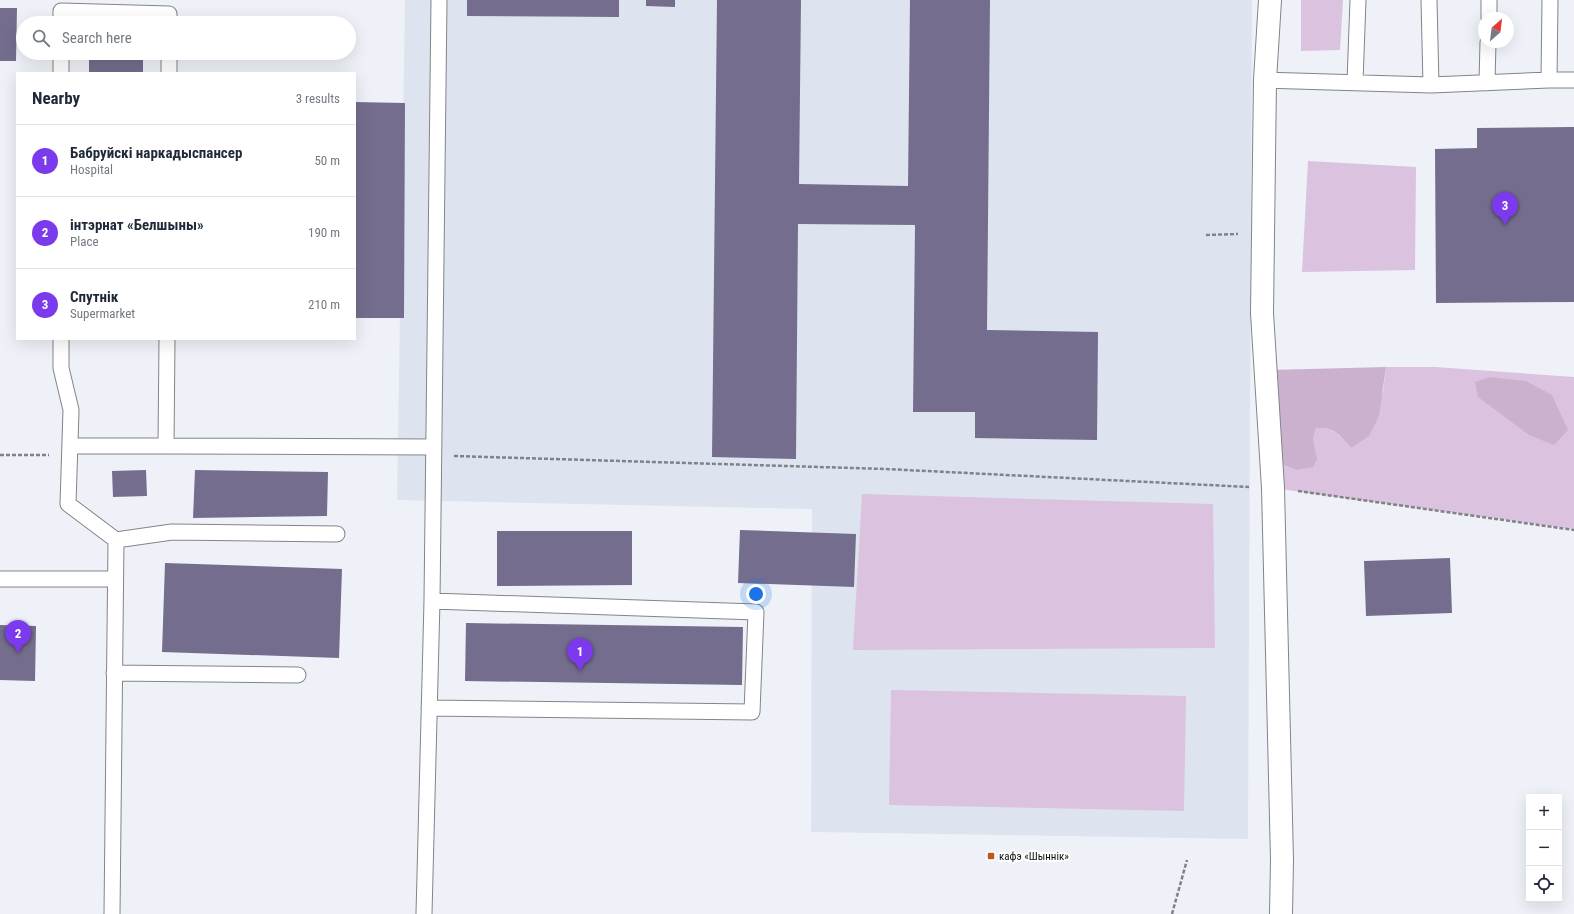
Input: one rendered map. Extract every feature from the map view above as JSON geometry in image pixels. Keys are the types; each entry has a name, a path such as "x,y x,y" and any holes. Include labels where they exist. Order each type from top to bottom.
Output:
{"street":[{"path":"1270,0 1265,80 1262,313 1272,488 1282,860 1281,914"}],"lane":[{"path":"424,914 432,601 439,0"},
{"path":"1355,82 1358,0"},
{"path":"1429,0 1431,85"},
{"path":"1489,0 1489,12"},
{"path":"1549,80 1550,0"},
{"path":"62,16 62,11 169,14 169,16"},
{"path":"1487,82 1488,48"},
{"path":"61,60 61,72"},
{"path":"169,60 169,72"},
{"path":"1265,80 1431,85 1574,80"},
{"path":"61,340 61,368 71,410 68,504 116,540 172,532 337,534"},
{"path":"166,446 167,340"},
{"path":"70,450 166,446 434,451"},
{"path":"112,914 116,540"},
{"path":"0,579 115,579"},
{"path":"429,708 752,712 756,612 432,601"},
{"path":"114,673 298,675"}],"path":[{"path":"1206,235 1263,233"},
{"path":"0,455 70,450"},
{"path":"434,451 886,469 1272,488 1574,530"},
{"path":"1172,914 1187,860"}],"shaded area":[{"path":"405,0 1252,0 1248,839 811,832 812,509 397,500"},
{"path":"1301,0 1343,0 1340,50 1301,51"},
{"path":"1308,161 1416,167 1415,270 1302,272"},
{"path":"1386,367 1435,367 1574,377 1574,529 1273,488 1271,460 1296,470 1313,440 1316,428 1332,430 1351,448 1383,392"},
{"path":"1386,367 1379,416 1369,436 1351,448 1333,430 1316,428 1313,440 1317,459 1313,467 1296,470 1271,460 1265,370"},
{"path":"1490,377 1526,381 1552,395 1568,430 1554,445 1529,435 1478,397 1475,382"},
{"path":"862,494 1213,504 1215,648 853,650"},
{"path":"891,690 1186,696 1184,811 889,805"}],"building":[{"path":"467,0 619,0 619,17 467,16"},
{"path":"646,0 675,0 675,7 646,6"},
{"path":"717,0 801,0 799,184 908,186 910,0 990,0 987,330 1098,332 1097,440 975,438 975,412 913,412 915,225 798,224 796,459 712,457"},
{"path":"0,8 17,8 16,61 0,61"},
{"path":"89,60 143,60 143,72 89,72"},
{"path":"356,102 405,103 404,318 356,318"},
{"path":"1574,127 1574,302 1436,303 1435,149 1477,148 1477,128"},
{"path":"146,470 147,496 113,497 112,471"},
{"path":"195,470 328,472 327,516 193,518"},
{"path":"740,530 856,534 854,587 738,583"},
{"path":"497,531 632,531 632,585 497,586"},
{"path":"1450,558 1452,613 1366,616 1364,561"},
{"path":"165,563 342,569 339,658 162,652"},
{"path":"466,623 743,627 742,685 465,681"},
{"path":"0,625 36,626 35,681 0,680"}],"place":[{"name":"Спутнік","path":"1505,225"},
{"name":"інтэрнат «Белшыны»","path":"18,653"},
{"name":"Бабруйскі наркадыспансер","path":"580,671"},
{"name":"кафэ «Шыннік»","path":"991,856"}]}
